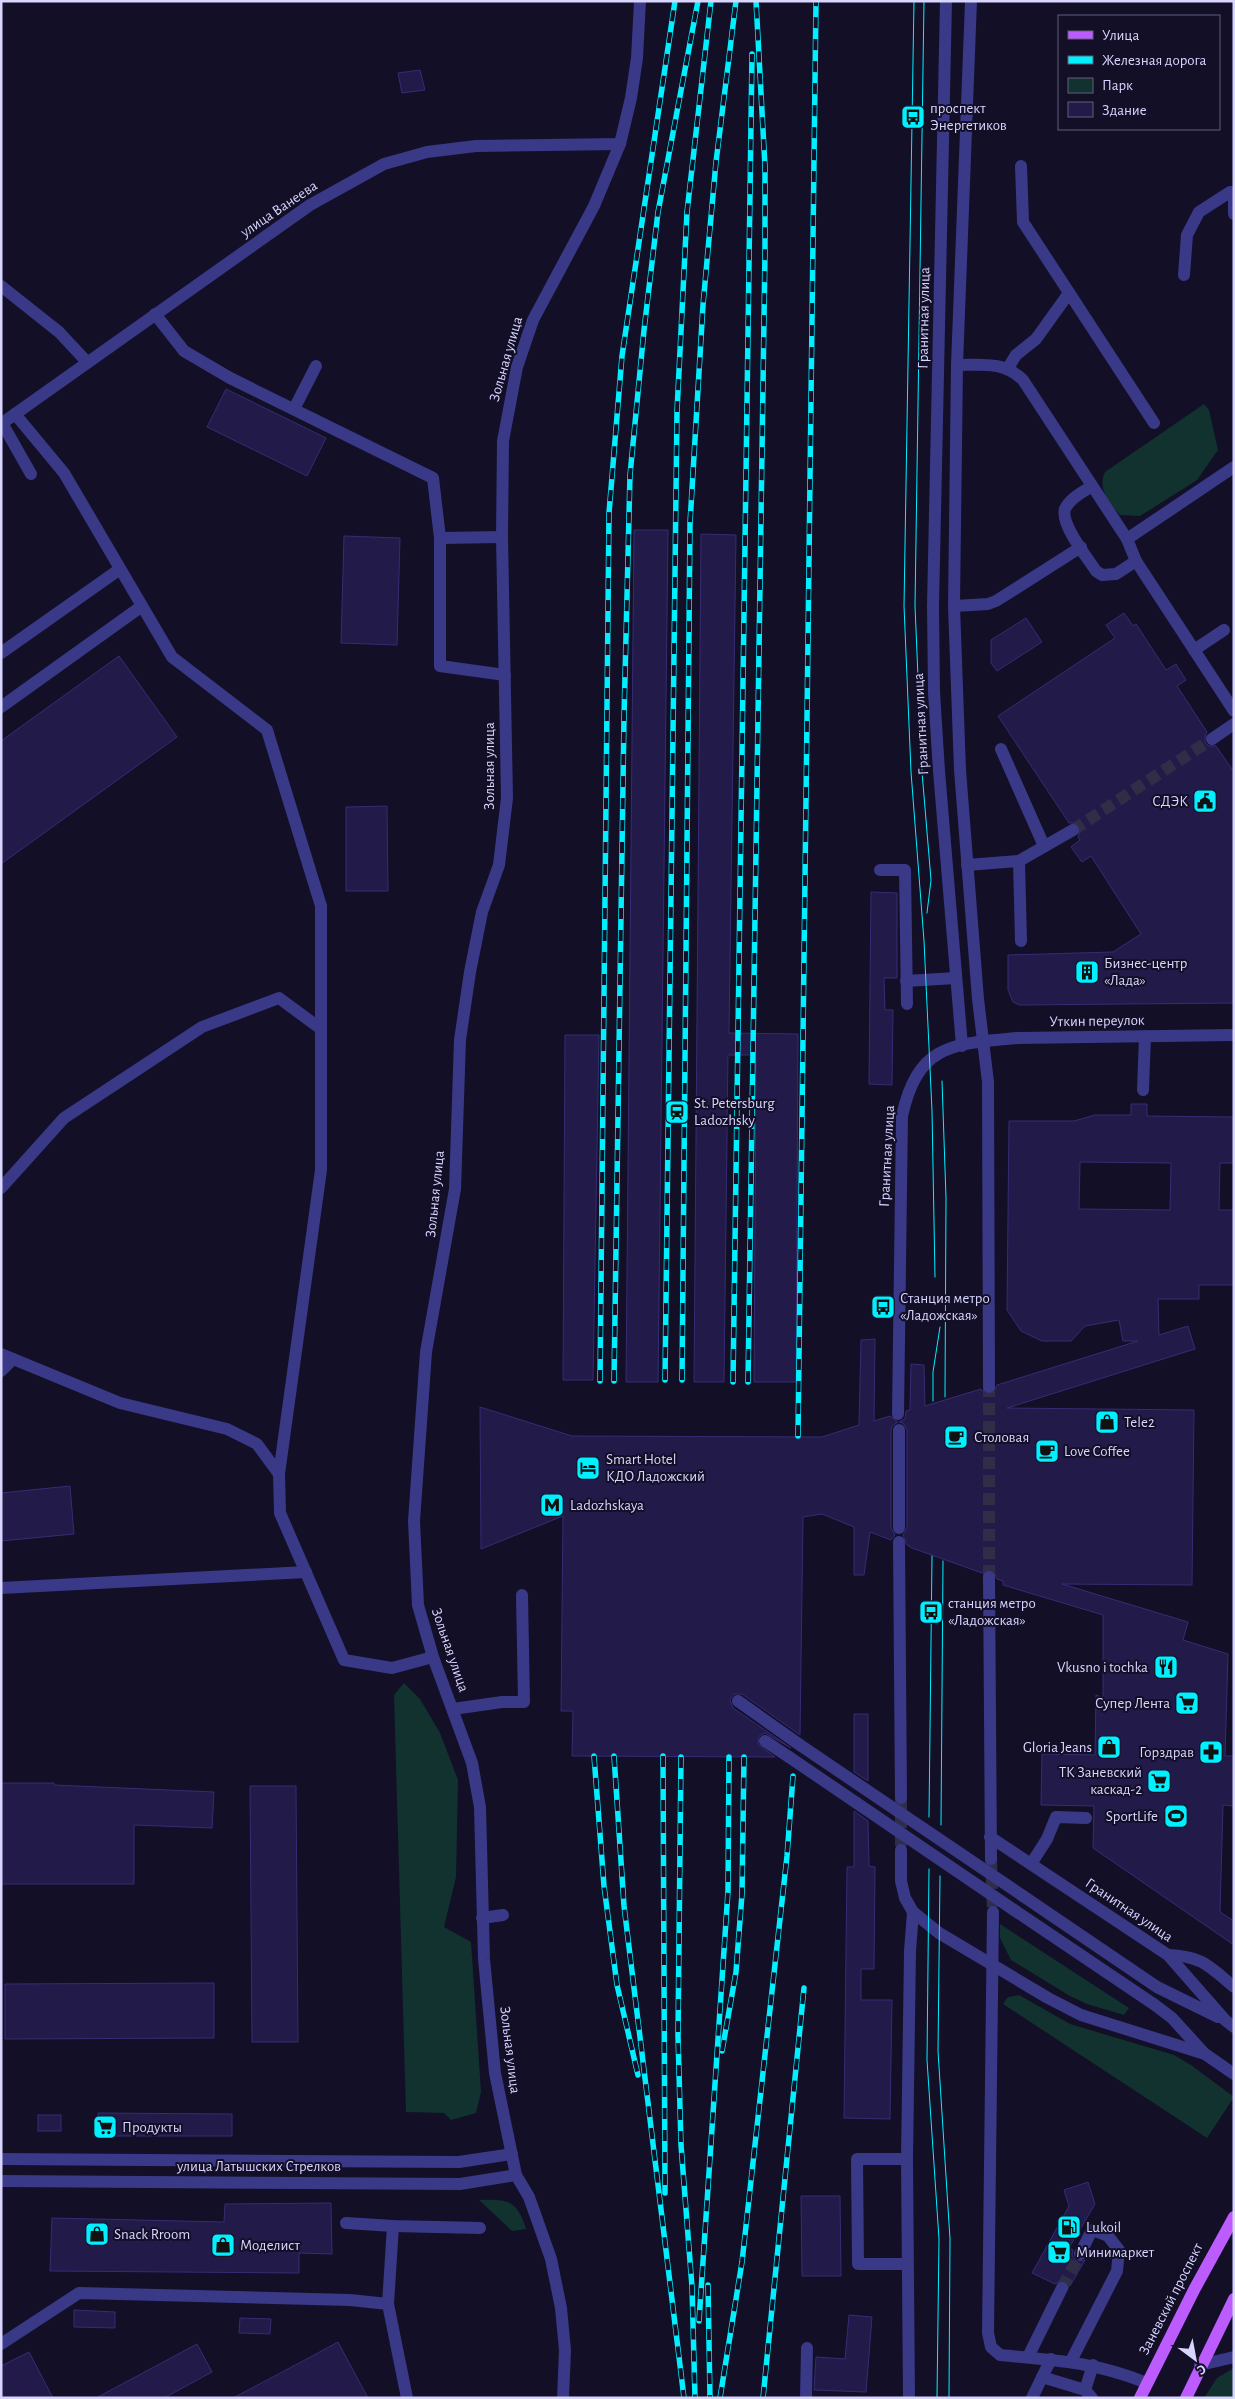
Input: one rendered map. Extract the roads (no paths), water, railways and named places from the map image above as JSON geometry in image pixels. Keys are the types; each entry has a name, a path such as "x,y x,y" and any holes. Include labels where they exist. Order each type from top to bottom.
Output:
{"main road":[{"name":"Заневский проспект","path":"1140,2398 1194,2290 1234,2217"},
{"path":"1186,2398 1200,2365 1234,2299"}],"street":[{"name":"Зольная улица","path":"561,2397 564,2342 561,2308 551,2259 530,2197 516,2175 495,2073 484,1959 480,1807 477,1784 472,1763 433,1657 418,1605 414,1521 426,1352 455,1190 460,1040 470,972 482,912 499,865 507,798 502,537 504,441 518,367 533,320 594,206 620,144 631,98 636,66 640,1"},
{"name":"Гранитная улица","path":"898,1414 902,1116 912,1082 920,1068 930,1058 940,1052 962,1046 934,692 933,606 946,1"},
{"path":"971,1 957,365 954,606 956,702 967,865 988,1082 989,1387"},
{"name":"улица Ванеева","path":"2,424 310,205 384,164 427,152 476,146 620,144"},
{"path":"1020,166 1023,222 1154,423"},
{"path":"1184,274 1187,235 1199,212 1234,192 1234,214"},
{"path":"1,286 59,332 87,362"},
{"path":"1008,368 1016,355 1036,339 1069,293"},
{"path":"156,314 184,351 230,378 433,478 440,538 440,666 504,675"},
{"path":"957,365 992,365 1008,368 1022,380 1127,539 1136,561 1234,711"},
{"path":"294,409 316,366"},
{"path":"15,414 64,473 172,657 267,730 321,906 321,1170 279,1474 280,1512 344,1660 392,1668 433,1657"},
{"path":"2,424 31,474"},
{"path":"1127,539 1234,467"},
{"path":"1092,486 1071,500 1066,508 1064,517 1081,547 1096,570 1102,575 1116,574 1136,561"},
{"path":"440,538 502,537"},
{"path":"954,606 988,604 996,601 1081,547"},
{"path":"1,653 120,569"},
{"path":"1,707 142,606"},
{"path":"1194,650 1224,630"},
{"path":"1212,739 1234,724"},
{"path":"1001,749 1044,846"},
{"path":"967,865 1019,861 1073,830"},
{"path":"1019,861 1021,941"},
{"path":"880,870 905,870 907,1004"},
{"path":"906,981 956,978"},
{"path":"1,1188 64,1118 202,1028 279,998 321,1030"},
{"name":"Уткин переулок","path":"962,1046 983,1041 1017,1038 1234,1035"},
{"path":"1143,1090 1145,1036"},
{"path":"1,1354 120,1403 227,1429 257,1444 279,1474"},
{"path":"1,1371 13,1359"},
{"path":"898,1430 899,1528"},
{"path":"899,1542 901,1798"},
{"path":"1,1588 306,1572"},
{"path":"989,1577 991,1859"},
{"path":"453,1709 502,1702 524,1702 522,1595"},
{"path":"738,1701 800,1745 1163,1990 1229,2023"},
{"path":"765,1741 1155,2005 1172,2018 1205,2054 1234,2074"},
{"path":"1031,1864 1047,1839 1056,1818 1086,1818"},
{"name":"Гранитная улица","path":"990,1837 1168,1955 1229,2023"},
{"path":"901,1850 901,1881 905,1898 913,1912 939,1933 1081,2014 1205,2054"},
{"path":"909,2398 907,2159 910,1951 913,1912"},
{"path":"993,1912 988,2333 991,2346 1000,2354 1093,2365 1117,2371 1147,2383"},
{"path":"482,1918 503,1914"},
{"path":"1168,1955 1189,1956 1203,1961 1234,1987"},
{"path":"1155,2005 1163,1990"},
{"name":"улица Латышских Стрелков","path":"1,2159 459,2162 512,2154"},
{"path":"907,2159 857,2159 858,2264 907,2264"},
{"name":"улица Латышских Стрелков","path":"1,2180 460,2184 516,2175"},
{"path":"346,2223 480,2228"},
{"path":"393,2226 388,2304 407,2398"},
{"path":"1071,2361 1117,2271 1119,2250 1108,2236 1092,2230 1080,2254"},
{"path":"1028,2357 1062,2288"},
{"path":"1,2344 79,2293 350,2300 388,2304"},
{"path":"806,2398 807,2348"},
{"path":"1200,2365 1234,2357"},
{"path":"1032,2398 1051,2359"},
{"path":"1042,2377 1089,2394 1093,2365"}],"tunnel":[{"path":"1073,830 1212,739"},
{"path":"989,1387 989,1577"},
{"path":"901,1798 901,1850"},
{"path":"991,1859 993,1912"},
{"path":"1062,2288 1080,2254"}],"tram line":[{"path":"914,1 904,606 911,772 924,941 932,1111 935,1277"},
{"path":"924,1 915,606 922,772 931,880 927,913"},
{"path":"942,1081 946,1198 945,1397"},
{"path":"933,1401 933,1372 940,1327"},
{"path":"929,1817 932,1556"},
{"path":"941,1825 943,1561"},
{"path":"929,1869 927,2060 939,2239 937,2398"},
{"path":"940,1876 938,2051 950,2239 949,2398"}],"railway":[{"path":"600,1381 609,513 622,356 675,1"},
{"path":"614,1381 624,717 630,475 658,212 698,1"},
{"path":"665,1380 677,411 687,212 711,1"},
{"path":"682,1380 690,523 703,305 716,162 736,1"},
{"path":"748,1382 765,252 765,167 756,1"},
{"path":"798,1436 816,1"},
{"path":"733,1382 752,54"},
{"path":"594,1756 604,1886 617,1985 638,2075"},
{"path":"614,1756 624,1906 684,2398"},
{"path":"663,1756 665,2193"},
{"path":"681,1757 678,2036 681,2145 692,2287 695,2398"},
{"path":"699,2321 728,1891 729,1757"},
{"path":"722,2051 736,1972 742,1894 744,1757"},
{"path":"720,2398 742,2262 787,1856 793,1776"},
{"path":"763,2398 804,1988"},
{"path":"708,2285 710,2398"}],"place":[{"name":"проспект Энергетиков","path":"913,117"},
{"name":"СДЭК","path":"1205,801"},
{"name":"Бизнес-центр «Лада»","path":"1087,972"},
{"name":"St. Petersburg Ladozhsky","path":"677,1112"},
{"name":"Станция метро «Ладожская»","path":"883,1307"},
{"name":"Tele2","path":"1107,1422"},
{"name":"Столовая","path":"956,1437"},
{"name":"Love Coffee","path":"1047,1451"},
{"name":"Smart Hotel КДО Ладожский","path":"588,1468"},
{"name":"Ladozhskaya","path":"552,1505"},
{"name":"станция метро «Ладожская»","path":"931,1612"},
{"name":"Vkusno i tochka","path":"1166,1667"},
{"name":"Супер Лента","path":"1187,1703"},
{"name":"Gloria Jeans","path":"1109,1747"},
{"name":"Горздрав","path":"1211,1752"},
{"name":"ТК Заневский каскад-2","path":"1159,1781"},
{"name":"SportLife","path":"1176,1816"},
{"name":"Продукты","path":"105,2127"},
{"name":"Lukoil","path":"1069,2227"},
{"name":"Snack Rroom","path":"97,2234"},
{"name":"Моделист","path":"223,2245"},
{"name":"Минимаркет","path":"1059,2252"}]}
